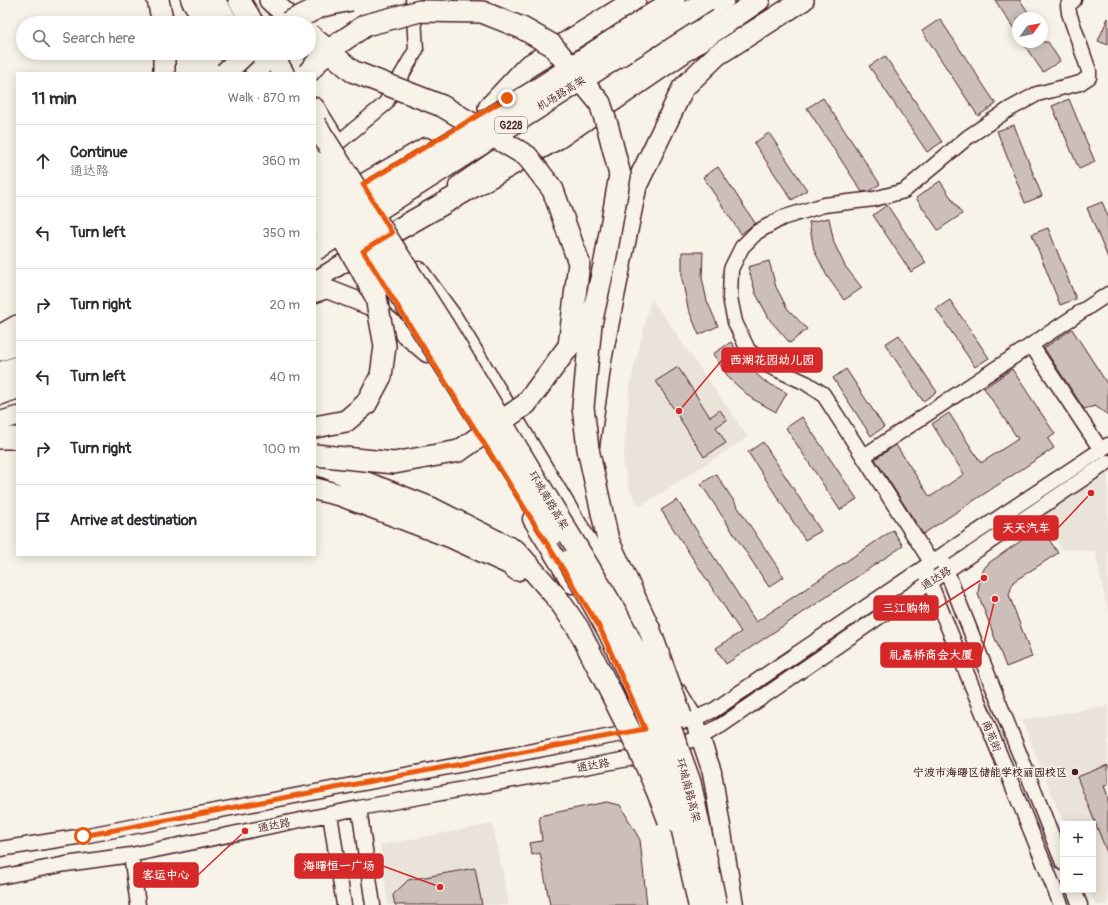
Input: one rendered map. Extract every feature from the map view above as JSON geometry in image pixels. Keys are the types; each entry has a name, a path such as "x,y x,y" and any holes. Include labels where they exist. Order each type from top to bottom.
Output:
{"highway":[{"path":"158,0 161,16"},
{"path":"192,0 202,16"},
{"path":"214,0 224,16"},
{"path":"239,0 249,16"},
{"path":"270,0 288,16"},
{"path":"301,16 322,6 351,0"},
{"path":"489,108 527,67 635,0"},
{"name":"机场路高架","path":"316,225 538,88 674,0"},
{"name":"机场路高架","path":"316,249 706,0"},
{"path":"392,233 558,138 759,0"},
{"path":"588,449 601,358 636,186 679,95 683,88 717,54 803,0"},
{"path":"309,72 326,52 366,25 420,11 482,12 522,28 552,45 600,103 620,175 605,261 591,324 582,406 588,449 608,540 649,628 701,771 710,818 703,898"},
{"path":"316,40 352,71 442,106 527,156 553,190 579,263 569,346 526,404 459,451 394,463 316,455"},
{"path":"164,60 164,72"},
{"path":"230,60 237,72"},
{"path":"226,72 239,60"},
{"path":"251,60 258,72"},
{"path":"276,60 283,72"},
{"name":"环城南路高架","path":"316,126 444,327 617,614 661,702 690,782 703,898"},
{"name":"环城南路高架","path":"316,164 564,551 608,630 644,707 671,779 703,898"},
{"path":"316,427 346,421 366,404 381,376 385,346 376,297 324,197"},
{"path":"0,336 16,327"},
{"path":"0,350 16,344"},
{"path":"0,373 16,367"},
{"path":"0,394 16,388"},
{"path":"0,438 16,438"},
{"path":"316,463 431,508 516,552 558,599 578,628 621,712 656,786 703,898"},
{"path":"316,489 340,495 451,537 510,564 578,628"}],"main road":[{"path":"204,0 214,16"},
{"path":"248,0 258,16"},
{"path":"316,209 324,197 363,184 489,108 658,0"},
{"path":"316,280 392,233 526,137 725,0"},
{"path":"243,60 250,72"},
{"path":"286,60 293,72"},
{"path":"316,109 392,233 452,316 694,719 712,772 734,905"},
{"path":"316,175 324,197 363,251 600,628 645,729 681,829 703,898"},
{"path":"316,293 327,288 373,307 427,353"},
{"path":"0,358 16,352"},
{"path":"0,421 16,416"}],"street":[{"path":"338,143 385,104 416,50 413,0"},
{"path":"932,562 823,394 806,383 767,366 748,350 735,322 732,310 730,298 731,269 742,247 757,232 782,218 824,205 874,199 904,191 968,137 1008,110 1037,94 1080,83 1089,77 1089,71 1068,13 1068,5 1074,0"},
{"path":"864,456 1032,346 1108,294"},
{"path":"1032,346 1104,447"},
{"name":"通达路","path":"0,849 83,836 694,719 714,710 1104,447"},
{"name":"通达路","path":"0,877 66,864 131,855 359,808 654,754 700,737 722,725 1108,462"},
{"name":"南苑街","path":"1061,857 947,571 932,562 930,582 1061,905"},
{"path":"359,808 373,905"},
{"path":"330,814 344,905"},
{"path":"131,855 138,905"},
{"path":"1075,893 1080,905"}],"shaded area":[{"path":"651,298 748,437 639,507 629,487 623,464 630,385"},
{"path":"1108,471 1108,613 1095,551 1062,549 1040,516"},
{"name":"宁波市海曙区储能学校丽园校区","path":"1108,706 1108,905 1096,905 1091,893 1096,893 1096,821 1063,821 1022,720"},
{"path":"493,824 509,905 388,905 380,845"}],"building":[{"path":"995,0 1020,0 1028,12 1012,12 1012,26"},
{"path":"1108,18 1108,45 1098,41"},
{"path":"940,19 996,104 978,116 922,31"},
{"path":"1048,42 1060,61 1043,72 1026,48 1048,48"},
{"path":"885,56 942,142 927,152 869,66"},
{"path":"823,98 880,184 869,191 862,192 807,108"},
{"path":"1069,99 1095,162 1079,169 1052,106"},
{"path":"1014,125 1042,196 1025,203 997,131"},
{"path":"769,133 807,190 792,200 754,143"},
{"path":"718,167 755,223 741,234 703,177"},
{"path":"940,181 962,214 938,230 916,198"},
{"path":"1102,202 1108,216 1108,258 1087,208"},
{"path":"887,205 926,263 911,272 873,215"},
{"path":"829,218 834,243 845,266 862,288 844,300 827,276 814,250 809,222"},
{"path":"1048,228 1076,299 1060,305 1032,234"},
{"path":"682,252 703,252 702,278 707,301 718,326 699,335 688,308 682,279"},
{"path":"769,261 776,287 787,308 807,329 790,343 770,320 756,294 748,267"},
{"path":"950,300 989,358 975,367 936,309"},
{"path":"1072,329 1108,385 1108,415 1095,406 1084,409 1044,348"},
{"path":"899,335 937,392 923,401 885,344"},
{"path":"731,342 746,364 764,381 787,393 776,412 751,398 729,378 713,354"},
{"path":"678,367 710,417 720,410 727,420 716,427 726,443 704,457 656,381"},
{"path":"846,369 884,427 871,436 833,378"},
{"path":"1012,369 1055,434 1048,439 1054,448 923,534 875,459 896,445 930,497 964,474 932,424 949,413 981,463 1018,439 984,388"},
{"path":"802,417 857,499 840,510 786,428"},
{"path":"763,442 821,531 805,540 748,452"},
{"path":"716,474 784,577 769,587 701,484"},
{"path":"677,500 756,622 893,530 903,546 726,664 716,648 741,632 661,510"},
{"path":"1041,527 1058,553 1013,582 1009,595 1032,657 1006,667 978,594 980,577 985,567 990,562"},
{"path":"1108,765 1108,784 1104,786 1108,797 1108,855 1096,825 1096,821 1094,821 1077,777"},
{"path":"606,802 620,805 640,840 647,905 550,905 540,853 532,855 529,843 542,841 539,816"},
{"path":"475,868 482,905 395,905 393,895 408,880"}],"place":[{"name":"西湖花园幼儿园","path":"679,411"},
{"name":"天天汽车","path":"1091,493"},
{"name":"三江购物","path":"984,578"},
{"name":"礼嘉桥商会大厦","path":"995,599"},
{"name":"宁波市海曙区储能学校丽园校区","path":"1075,772"},
{"name":"客运中心","path":"245,831"},
{"name":"海曙恒一广场","path":"440,887"}],"route":[{"path":"83,836 645,729 600,628 363,251 392,233 363,184 507,98"}]}
